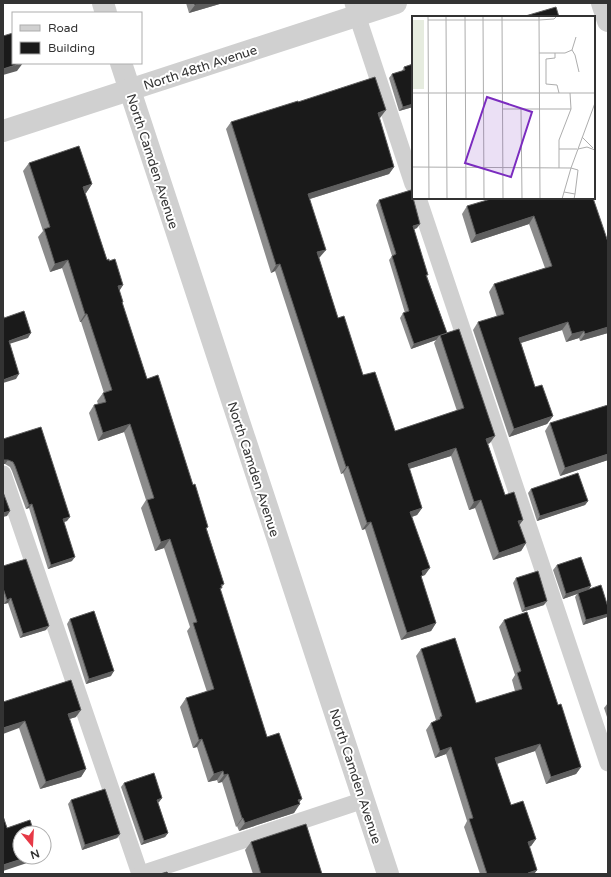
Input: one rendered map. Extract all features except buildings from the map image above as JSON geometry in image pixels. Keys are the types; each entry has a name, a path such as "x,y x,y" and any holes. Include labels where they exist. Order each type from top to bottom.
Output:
{"street":[{"name":"North 48th Avenue","path":"3,130 129,90 355,9 396,3"},
{"path":"602,3 608,21"},
{"name":"North Camden Avenue","path":"121,64 388,874"}],"lane":[{"path":"355,9 412,181"},
{"path":"418,199 608,763"},
{"path":"3,474 140,874 364,800"}]}
